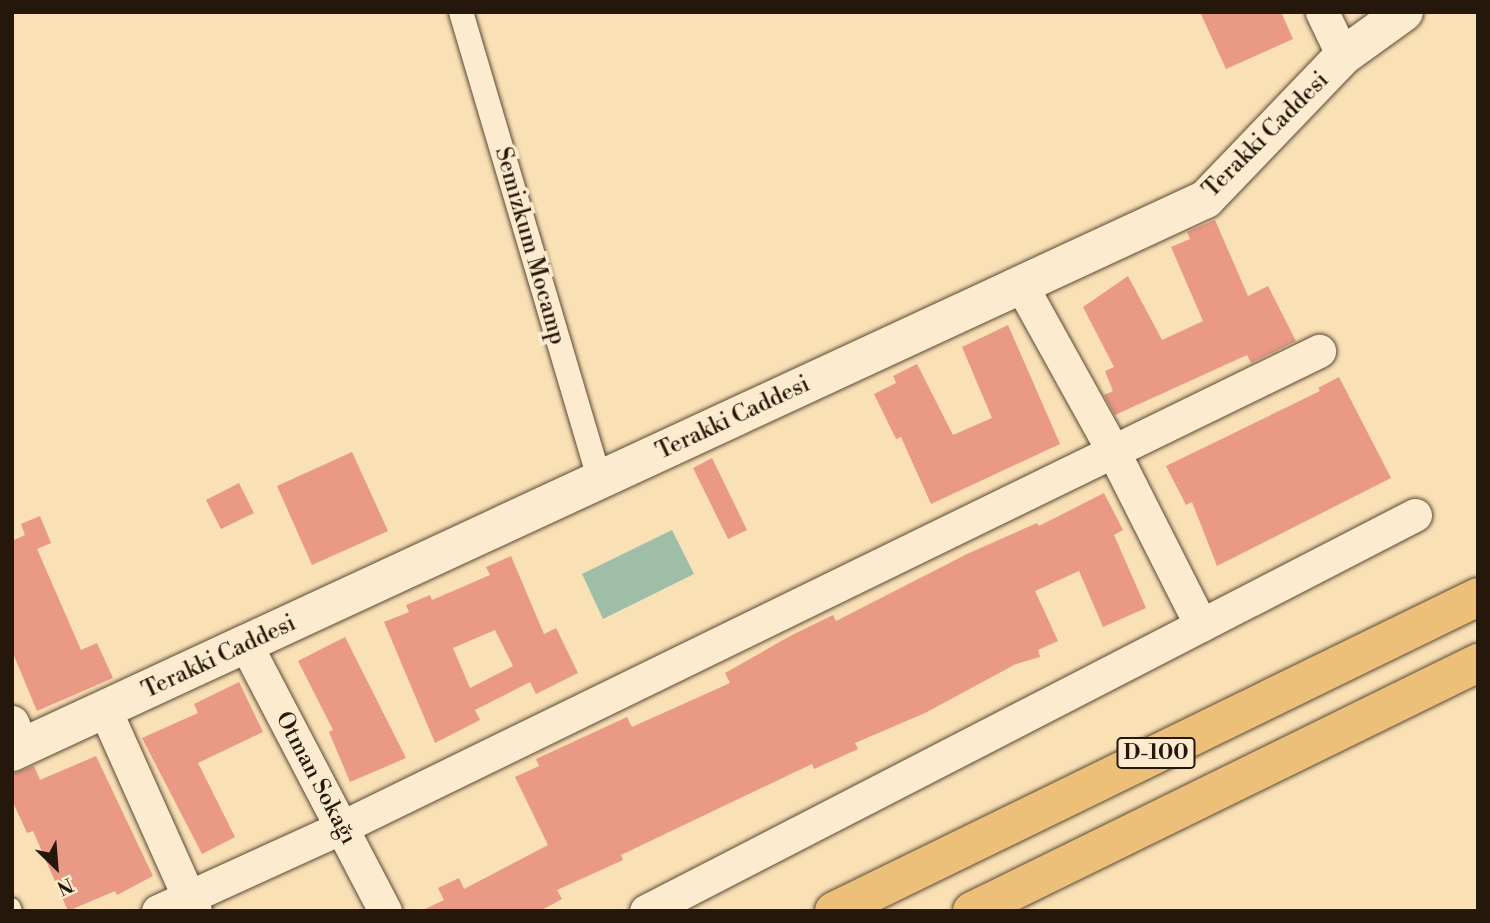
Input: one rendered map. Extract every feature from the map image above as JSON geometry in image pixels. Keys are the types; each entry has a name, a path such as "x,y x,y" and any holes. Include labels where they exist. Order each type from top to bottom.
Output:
{"highway":[{"name":"D-100","path":"834,911 1478,597"},
{"name":"D-100","path":"972,911 1478,663"}],"street":[{"name":"Semizkum Mocamp","path":"461,12 600,480"},
{"path":"1322,12 1343,56"},
{"name":"Terakki Caddesi","path":"16,741 105,710 1206,199 1343,56 1404,12"},
{"path":"1021,285 1113,451 1201,625"},
{"path":"159,911 192,904 342,827 1319,351"},
{"path":"646,911 1415,515"},
{"name":"Otman Sokağı","path":"246,645 385,911"},
{"path":"105,710 192,904"}],"shaded area":[{"path":"672,530 694,574 603,619 582,574"}],"building":[{"path":"1200,12 1281,12 1293,39 1226,69"},
{"path":"1215,220 1248,296 1268,286 1296,341 1251,363 1247,355 1115,415 1104,395 1113,391 1105,371 1114,367 1083,307 1128,276 1162,340 1203,321 1171,247 1190,239 1187,232"},
{"path":"1008,325 1060,444 931,504 901,437 896,439 874,394 896,383 893,376 917,364 953,435 992,418 962,347"},
{"path":"1339,377 1391,478 1217,566 1192,502 1186,505 1166,466 1320,391 1318,388"},
{"path":"352,452 388,531 312,565 277,486"},
{"path":"712,458 747,530 728,539 693,468"},
{"path":"239,483 254,513 221,529 206,500"},
{"path":"1104,493 1123,530 1114,535 1146,608 1103,627 1079,571 1035,591 1058,641 1038,650 1040,657 1016,664 925,713 855,743 858,749 814,769 812,764 621,855 623,860 557,890 562,899 540,911 421,911 444,900 438,888 459,878 464,889 548,845 515,777 539,766 536,759 627,717 632,727 730,683 725,673 792,635 833,615 836,621 969,553 1037,523 1039,526"},
{"path":"40,516 51,543 37,549 81,650 97,643 113,678 37,711 12,651 12,541 25,535 21,524"},
{"path":"511,556 544,634 556,628 578,673 536,694 530,682 475,710 480,720 435,743 384,622 409,612 406,605 430,595 432,600 490,575 486,567","holes":["495,630 513,666 470,688 453,648"]},
{"path":"345,637 406,758 350,782 329,732 333,730 298,661"},
{"path":"239,682 263,732 198,763 235,837 202,854 142,738 198,713 194,704"},
{"path":"96,756 153,876 117,895 115,891 68,911 33,831 27,833 12,800 12,774 34,766 40,780"}]}
